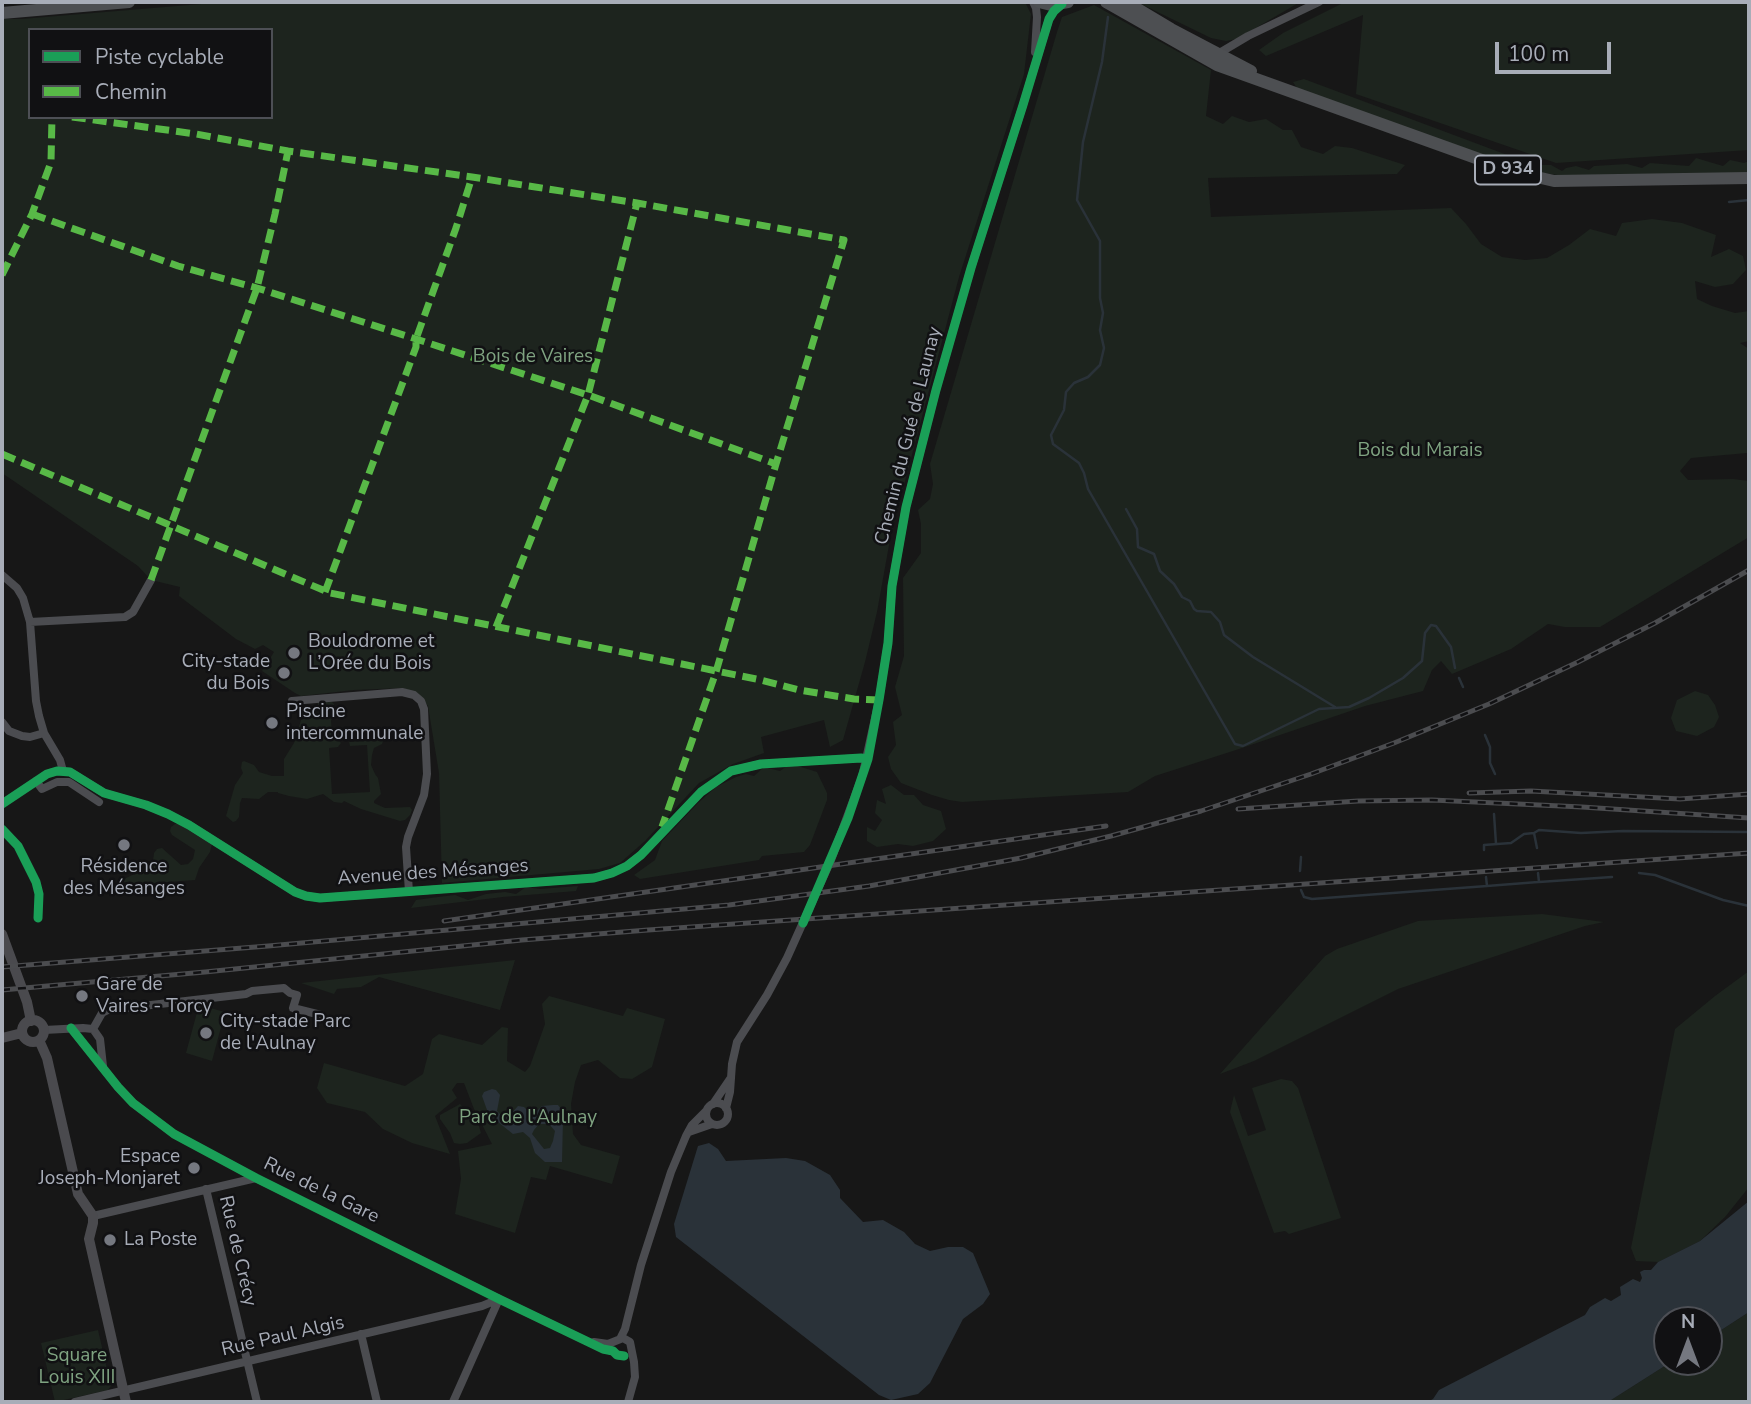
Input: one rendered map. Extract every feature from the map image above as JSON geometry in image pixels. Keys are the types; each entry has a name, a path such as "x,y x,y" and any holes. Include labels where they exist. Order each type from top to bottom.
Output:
{"main road":[{"path":"2,13 129,2"},
{"path":"1039,2 1051,5 1065,3"},
{"name":"D 934","path":"1106,2 1217,65 1515,172 1554,181 1749,178"},
{"name":"D 934","path":"1126,2 1279,88"},
{"path":"3,937 25,996 31,1021"},
{"path":"41,1035 29,1041 22,1033 24,1025 31,1021 39,1022 78,1194 93,1216 89,1244 125,1396"},
{"path":"2,1038 22,1033"}],"street":[{"name":"Chemin du Gué de Launay","path":"1033,2 1037,17 1034,66"},
{"path":"1163,34 1213,56 1220,55 1248,36 1319,2"},
{"name":"Chemin du Gué de Launay","path":"726,1108 737,1042 777,978 803,923 848,818 868,759 888,643 894,575 906,507 958,312 1034,66 1049,19 1054,11 1065,3"},
{"path":"2,575 9,579 23,598 30,622 36,701 44,733 60,760 63,771 47,774 2,804"},
{"path":"30,622 125,617 133,611 151,580"},
{"path":"292,701 402,692 414,695 421,701 424,709 428,774 424,795 406,847 409,892"},
{"path":"2,722 9,731 22,736 44,733"},
{"name":"Avenue des Mésanges","path":"63,771 75,774 104,793 168,814 295,892 320,898 581,880 612,873 641,855 701,792 731,771 761,764 868,759"},
{"path":"36,781 42,789 57,782 69,782 99,802"},
{"path":"41,1035 71,1028 93,1028 102,1013 108,1010 246,995 253,991 284,988 297,995 293,1008 321,1016"},
{"name":"Rue de la Gare","path":"71,1028 118,1087 145,1114 174,1134 256,1178 588,1341 619,1343"},
{"name":"Rue de la Gare","path":"93,1028 100,1039 103,1066"},
{"name":"Chemin du Gué de Launay","path":"627,1354 631,1345 619,1343 663,1194 692,1125 710,1108 730,1079"},
{"path":"689,1132 725,1121 728,1114 726,1108 719,1103 710,1108 707,1119 712,1124"},
{"path":"224,1185 229,1177 230,1164"},
{"path":"93,1216 256,1178"},
{"name":"Rue de Crécy","path":"206,1189 257,1402"},
{"path":"453,1402 499,1299"},
{"name":"Rue Paul Algis","path":"75,1402 125,1396 247,1361 482,1306 499,1299"},
{"path":"361,1334 377,1402"},
{"path":"619,1343 617,1355 627,1354 634,1374 628,1402"}],"green space":[{"name":"Bois de Vaires","path":"225,2 1025,2 1031,14 1024,74 959,277 891,534 877,612 843,740 830,747 824,720 761,737 764,753 733,764 699,783 645,841 620,863 599,869 442,883 439,773 428,706 423,699 403,688 301,696 295,693 262,671 274,652 263,645 255,649 236,639 179,596 180,587 151,580 138,566 2,473 2,19"},
{"path":"1137,2 1300,2 1237,39 1226,41 1211,38"},
{"path":"1345,2 1749,2 1749,150 1556,163 1356,94 1363,15 1266,56 1259,50 1283,33"},
{"name":"Bois du Marais","path":"1094,5 1211,70 1206,116 1223,124 1232,116 1249,122 1266,119 1283,130 1292,130 1301,147 1323,154 1335,146 1352,148 1405,165 1397,174 1208,178 1211,217 1451,208 1481,244 1502,257 1525,260 1547,258 1590,229 1616,236 1622,223 1652,219 1682,223 1716,235 1711,257 1729,249 1743,256 1746,270 1733,284 1715,287 1695,281 1697,299 1735,313 1749,311 1749,341 1740,343 1749,349 1749,450 1747,453 1691,458 1680,471 1688,480 1749,481 1749,537 1600,627 1548,624 1511,649 1452,674 1441,661 1432,670 1423,691 1365,706 1155,776 1128,792 962,802 932,795 901,783 891,769 888,757 896,745 893,722 902,715 895,687 904,656 903,578 921,553 918,510 930,499 933,484 930,464 1062,17"},
{"path":"1304,79 1518,159 1530,158 1540,165 1551,165 1562,171 1576,166 1589,170 1594,166 1627,164 1642,168 1650,163 1689,166 1696,158 1723,166 1730,160 1744,163 1749,161 1749,173 1570,177 1518,169 1298,90 1293,82"},
{"path":"1695,691 1708,695 1719,717 1714,727 1697,736 1676,731 1671,718 1677,700"},
{"path":"331,701 334,704 332,733 341,743 338,747 329,748 332,794 370,792 367,745 350,746 349,742 379,736 383,741 374,748 371,765 378,778 381,794 374,803 385,808 410,807 410,815 400,821 344,801 334,802 323,794 307,799 268,792 259,799 242,798 236,821 233,822 226,816 235,785 243,773 242,762 254,765 259,772 284,776 284,759 294,743 301,720 318,715 318,702"},
{"path":"787,766 798,766 817,772 827,793 827,800 810,845 804,852 762,856 759,860 640,879 634,875 655,860 662,841 716,787 746,774 754,776 764,767 780,771"},
{"path":"891,785 904,795 914,795 923,805 941,811 946,829 933,841 913,846 898,844 877,847 867,841 867,827 875,831 882,820 875,813 877,800 886,804 882,789"},
{"path":"185,823 212,844 195,880 141,884 124,882 124,879 149,867 157,849 162,848 181,865 188,864 193,859 195,850 170,831 175,824"},
{"path":"578,886 576,891 411,908 416,900 438,897 455,895 468,900 486,894 516,894 526,887 540,889"},
{"path":"1542,914 1604,922 1398,989 1254,1061 1220,1074 1325,956 1337,949 1418,921"},
{"path":"515,960 500,1010 379,977 361,987 337,989 334,994 301,983"},
{"path":"1749,971 1749,1187 1725,1217 1700,1241 1658,1262 1636,1261 1631,1248 1675,1029"},
{"name":"Parc de l'Aulnay","path":"549,996 623,1016 627,1008 665,1019 652,1067 632,1079 620,1078 598,1060 581,1065 575,1082 571,1104 573,1134 581,1145 620,1156 612,1184 550,1166 546,1180 531,1177 515,1233 455,1214 461,1179 458,1151 492,1144 464,1083 457,1083 452,1090 457,1098 435,1116 450,1154 412,1143 383,1129 365,1112 327,1103 317,1088 324,1063 405,1086 423,1074 432,1039 439,1034 482,1045 502,1027 508,1028 507,1061 525,1072 530,1066 545,1024 542,1004"},
{"name":"City-stade Parc de l'Aulnay","path":"199,1005 225,1012 212,1061 186,1053"},
{"path":"1281,1079 1292,1081 1298,1088 1341,1218 1289,1234 1285,1231 1274,1233 1230,1112 1234,1095 1248,1136 1266,1130 1252,1088"},
{"path":"460,1104 479,1126 481,1133 467,1143 460,1144 454,1143 440,1115"},
{"path":"1749,1312 1749,1402 1608,1402 1653,1373 1653,1376 1723,1376 1723,1329"},
{"name":"Square Louis XIII","path":"98,1330 111,1386 108,1390 55,1402 41,1343"}],"shaded area":[{"path":"496,1090 500,1095 497,1111 506,1117 518,1106 534,1114 542,1106 558,1105 563,1119 562,1162 545,1162 535,1153 530,1138 523,1132 513,1134 498,1122 487,1110 482,1096 484,1092","holes":["539,1124 549,1124 555,1131 550,1148 544,1149 532,1134"]},
{"path":"709,1143 718,1149 726,1161 786,1158 805,1161 830,1175 840,1190 840,1198 863,1222 883,1220 904,1232 915,1244 930,1251 963,1247 973,1253 990,1294 983,1304 963,1319 930,1383 918,1394 891,1400 879,1395 676,1237 674,1224 698,1146"},
{"path":"1749,1201 1749,1312 1723,1329 1723,1306 1653,1306 1653,1373 1608,1402 1427,1402 1433,1399 1439,1390 1585,1315 1590,1307 1605,1298 1611,1301 1621,1295 1620,1287 1633,1279 1640,1282 1640,1272 1651,1270 1658,1262 1700,1241"}],"waterway":[{"path":"1108,17 1102,62 1083,142 1077,200 1100,241 1100,298 1103,313 1100,330 1104,348 1100,365 1066,392 1064,410 1051,435 1053,444 1079,463 1088,489 1235,744 1243,746 1319,709 1349,707 1403,678 1422,661 1425,633 1431,625 1436,626 1451,647 1455,668"},
{"path":"1729,202 1749,200"},
{"path":"1126,509 1137,529 1138,547 1154,554 1160,571 1174,584 1182,597 1190,601 1194,609 1211,612 1220,622 1224,635 1253,657 1335,707"},
{"path":"1459,678 1463,687"},
{"path":"1485,735 1490,747 1490,763 1495,774"},
{"path":"1494,814 1496,844"},
{"path":"1534,833 1539,830 1581,833 1749,832"},
{"path":"1484,850 1484,845 1511,843 1524,834 1534,833 1537,848"},
{"path":"1300,871 1301,857"},
{"path":"1538,873 1539,882 1612,877"},
{"path":"1639,873 1655,875 1723,900 1749,906"},
{"path":"1486,877 1487,886 1538,882"},
{"path":"1301,890 1304,897 1312,899 1487,886"}],"railway":[{"path":"2,967 729,905 869,886 1021,858 1201,811 1394,743 1489,704 1578,662 1655,623 1749,570"},
{"path":"1469,793 1531,791 1680,799 1749,794"},
{"path":"1238,809 1358,801 1432,800 1749,818"},
{"path":"444,921 1106,826"},
{"path":"2,990 648,930 1749,853"}],"marked path":[{"path":"2,275 32,214 51,162 52,119"},
{"path":"87,119 637,203 844,240 716,672 662,827"},
{"path":"151,580 257,288 288,151"},
{"path":"325,592 416,347 416,339 472,177"},
{"path":"496,627 588,395 637,203"},
{"path":"32,214 178,266 257,288 588,395 776,464"},
{"path":"2,454 330,593 799,690 854,699 879,700"}],"cycle path":[{"path":"803,923 848,818 868,759 888,643 892,586 906,507 936,390 1049,19 1062,4"},
{"path":"2,804 47,774 57,771 70,772 104,793 168,814 295,892 320,898 594,878 627,866 641,855 701,792 731,771 761,764 868,759"},
{"path":"2,829 18,846 36,882 39,894 38,918"},
{"path":"71,1028 133,1103 174,1134 256,1178 499,1299 603,1349 624,1356"}],"place":[{"name":"Boulodrome et L’Orée du Bois","path":"294,653"},
{"name":"City-stade du Bois","path":"284,673"},
{"name":"Piscine intercommunale","path":"272,723"},
{"name":"Résidence des Mésanges","path":"124,845"},
{"name":"Gare de Vaires - Torcy","path":"82,996"},
{"name":"City-stade Parc de l'Aulnay","path":"206,1033"},
{"name":"Espace Joseph-Monjaret","path":"194,1168"},
{"name":"La Poste","path":"110,1240"}]}
